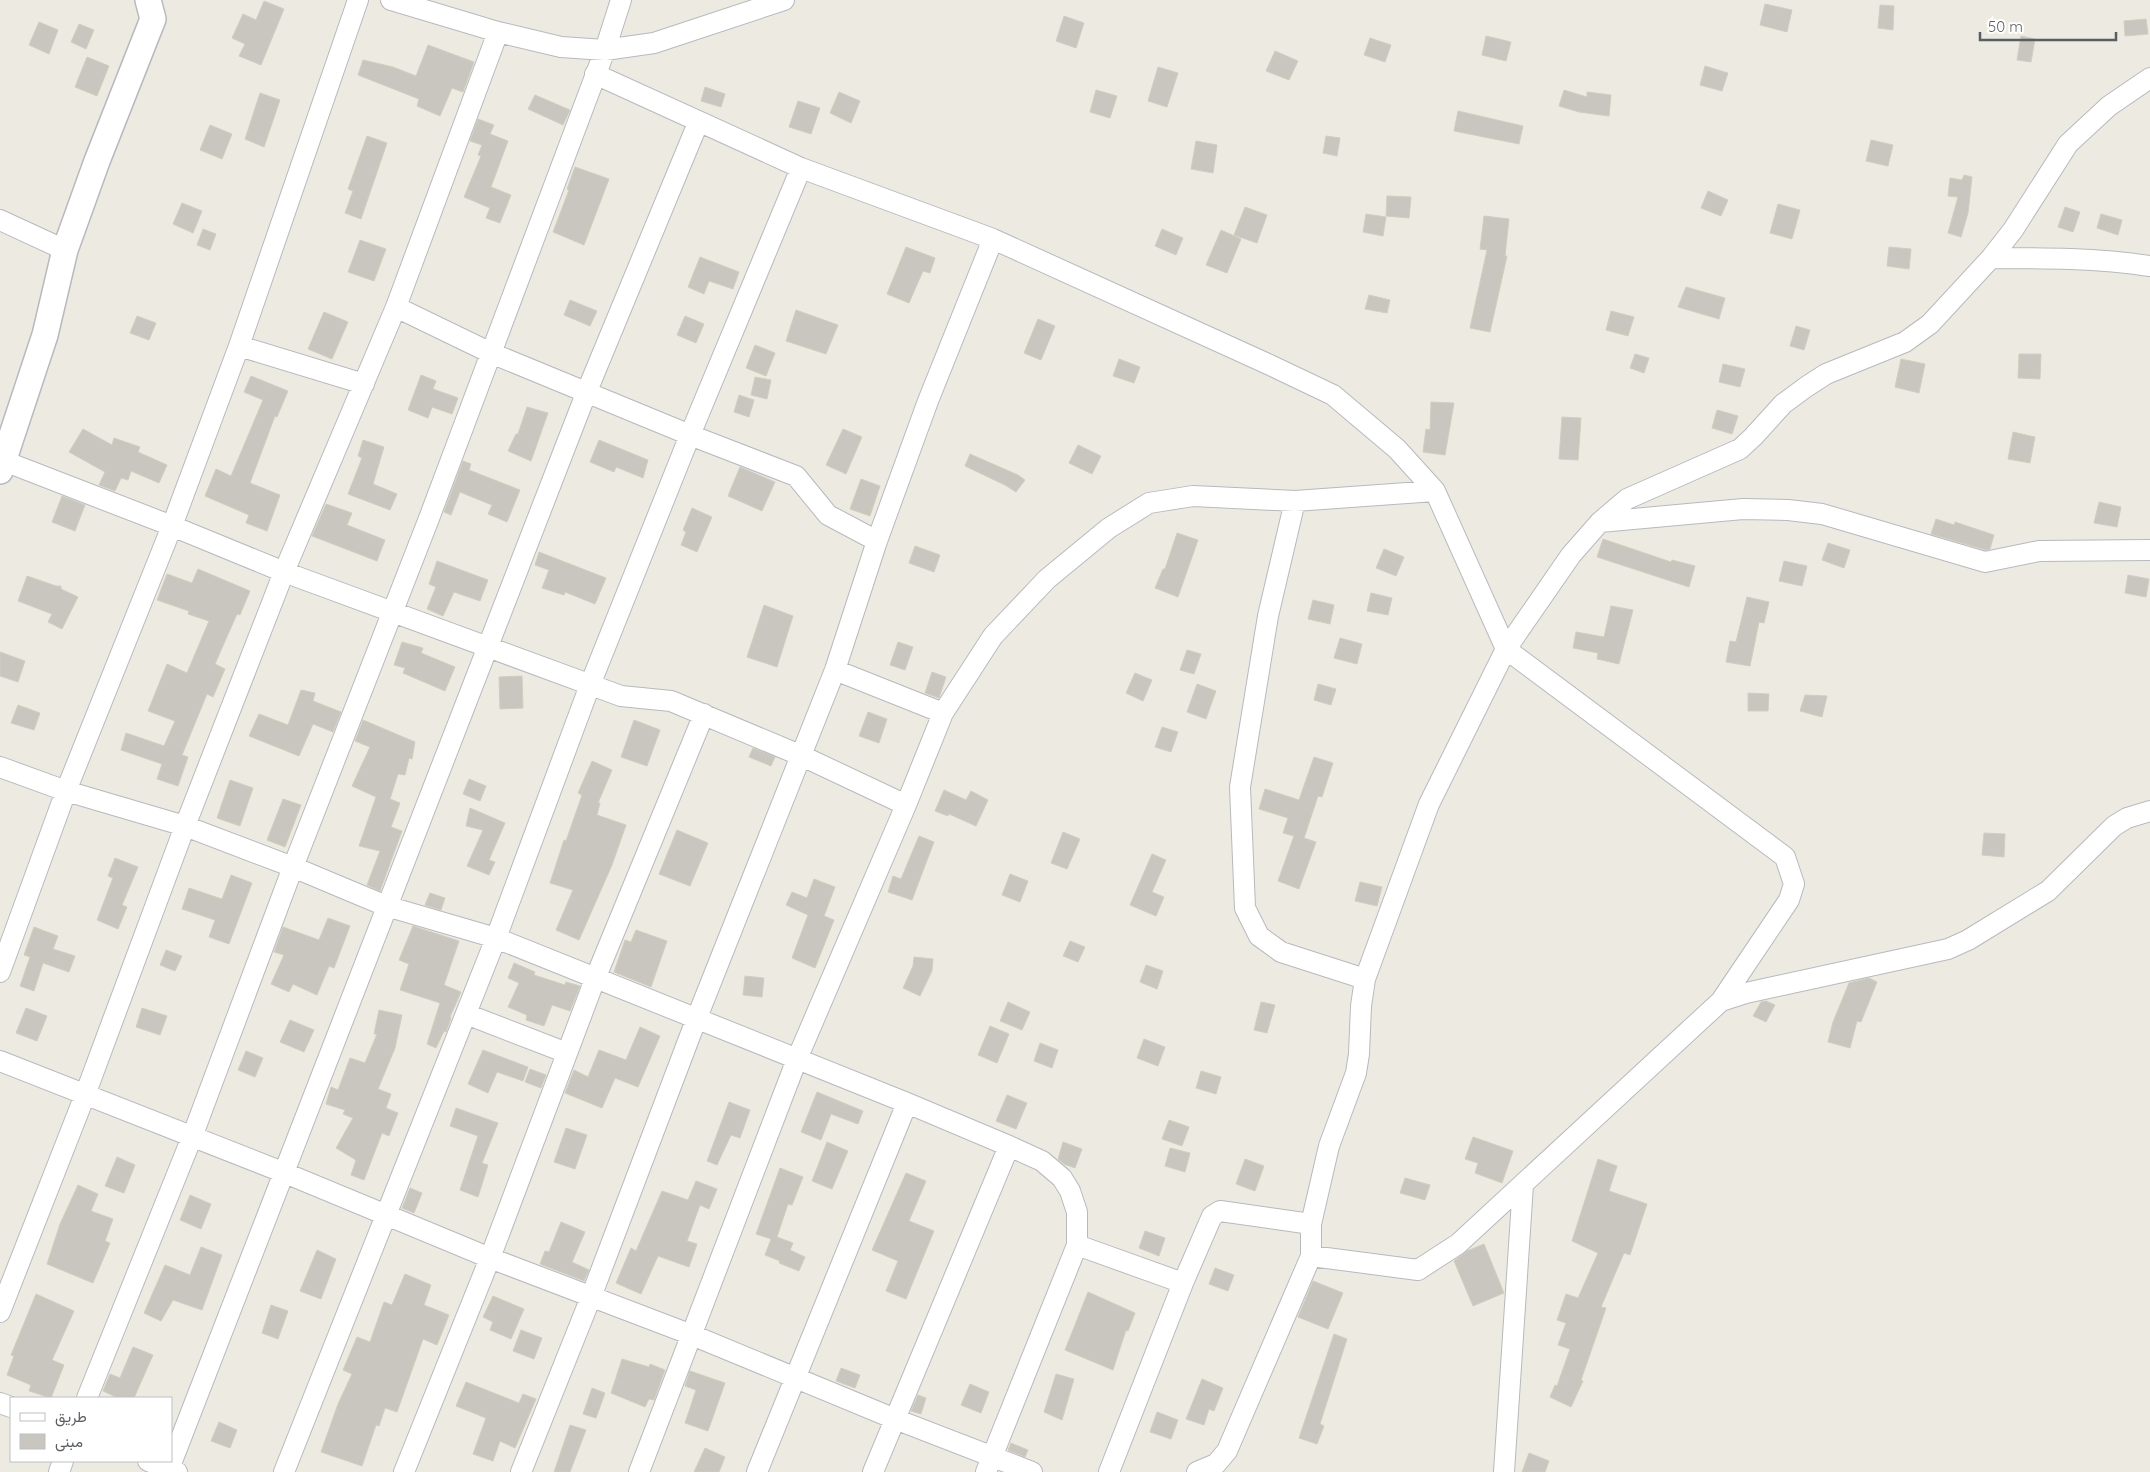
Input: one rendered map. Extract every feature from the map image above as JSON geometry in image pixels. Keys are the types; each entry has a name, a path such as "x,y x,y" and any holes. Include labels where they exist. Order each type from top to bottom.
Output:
{"street":[{"path":"0,972 66,791 172,526 239,346 358,0"},
{"path":"391,0 498,32 561,47 605,50 654,43 784,0"},
{"path":"88,1397 192,1136 293,867 393,612 594,74 605,50 621,0"},
{"path":"154,6 65,250 45,335 2,466 172,526 284,572 620,696 671,701 802,756 906,805"},
{"path":"0,1312 85,1095 185,826 284,572 396,307 498,32"},
{"path":"594,74 698,123 801,168 993,239 1270,364 1333,395 1397,449 1435,492 1506,649 1785,858 1794,884 1789,900 1722,1001 1458,1244 1418,1270 1311,1256"},
{"path":"1197,1472 1216,1464 1228,1451 1311,1256 1311,1224 1329,1146 1356,1073 1365,979 1429,804 1506,649 1571,555 1600,522 1627,499 1740,449 1754,438 1783,404 1806,387 1826,374 1905,342 1930,324 1991,258 2013,230 2068,144 2109,106 2150,78"},
{"path":"151,1462 173,1470 386,906 587,391 698,123"},
{"path":"284,1472 496,938 590,685 690,435 801,168"},
{"path":"0,220 65,250"},
{"path":"521,1472 591,1297 696,1020 835,670 877,542 928,401 993,239"},
{"path":"1991,258 2072,258 2116,261 2150,266"},
{"path":"396,307 491,353 690,435 796,476 828,515 877,542"},
{"path":"239,346 364,384"},
{"path":"639,1472 797,1059 906,805 943,713 993,636 1047,579 1109,528 1149,503 1193,496 1294,501 1435,492"},
{"path":"1294,501 1268,616 1240,787 1245,908 1258,936 1281,952 1365,979"},
{"path":"1600,522 1743,509 1788,510 1822,514 1985,562 2040,551 2150,550"},
{"path":"835,670 943,713"},
{"path":"404,1472 490,1258 595,979 704,714"},
{"path":"0,767 66,791 185,826 293,867 386,906 496,938 696,1020 907,1103 1042,1161 1062,1178 1070,1191 1077,1212 1077,1245 989,1465"},
{"path":"1722,1001 1746,993 1948,949 1968,940 2048,891 2114,826 2127,818 2150,811"},
{"path":"466,1014 567,1053"},
{"path":"0,1061 285,1173 490,1258 796,1377 896,1419 989,1465 1032,1472"},
{"path":"756,1472 907,1103"},
{"path":"873,1472 1009,1146"},
{"path":"1504,1472 1523,1185"},
{"path":"1109,1472 1183,1283 1212,1216 1220,1211 1311,1224"},
{"path":"1077,1245 1183,1283"}],"building":[{"path":"264,1 284,9 261,65 239,56 245,44 232,38 243,14 256,20"},
{"path":"1765,4 1792,10 1787,32 1760,25"},
{"path":"1880,5 1894,6 1893,30 1878,28"},
{"path":"1064,16 1084,23 1076,48 1056,41"},
{"path":"2146,19 2148,34 2125,36 2124,21"},
{"path":"39,22 58,30 49,54 29,45"},
{"path":"79,24 94,30 86,49 71,42"},
{"path":"1486,36 1511,42 1506,61 1482,55"},
{"path":"2021,36 2035,39 2031,62 2017,60"},
{"path":"1370,38 1391,45 1385,62 1364,55"},
{"path":"428,45 474,62 463,92 452,88 440,116 417,106 419,99 358,75 363,60 393,67 416,76"},
{"path":"1275,51 1298,61 1289,80 1266,71"},
{"path":"87,57 109,66 97,96 75,87"},
{"path":"1705,66 1728,73 1722,91 1700,85"},
{"path":"1158,67 1178,73 1167,107 1148,101"},
{"path":"705,87 725,94 721,107 701,101"},
{"path":"1096,90 1117,96 1110,118 1090,112"},
{"path":"1564,90 1587,97 1587,92 1611,95 1609,116 1579,112 1559,106"},
{"path":"839,92 860,101 851,123 830,113"},
{"path":"260,93 280,100 264,147 245,139"},
{"path":"535,95 570,110 563,125 528,109"},
{"path":"798,101 820,108 811,134 789,127"},
{"path":"1458,111 1523,126 1519,144 1454,131"},
{"path":"478,119 494,125 490,134 508,141 491,187 511,195 500,223 486,218 490,208 464,197 481,156 478,155 482,145 470,141"},
{"path":"210,125 232,134 222,159 200,150"},
{"path":"367,136 387,143 361,219 345,213 353,191 348,189"},
{"path":"1326,136 1340,138 1337,156 1323,153"},
{"path":"1871,140 1893,145 1888,166 1866,161"},
{"path":"1196,141 1217,145 1213,173 1191,169"},
{"path":"575,167 609,179 584,245 553,232 569,190 567,189"},
{"path":"1964,175 1972,177 1968,213 1961,237 1948,233 1958,197 1948,196 1950,178 1962,180"},
{"path":"1708,191 1728,200 1721,216 1701,208"},
{"path":"1387,196 1411,197 1409,218 1386,216"},
{"path":"182,203 202,211 193,233 173,224"},
{"path":"1778,204 1800,210 1792,239 1770,233"},
{"path":"1245,207 1267,215 1257,243 1234,235"},
{"path":"2065,207 2080,212 2073,232 2058,227"},
{"path":"1366,214 1386,217 1383,236 1363,232"},
{"path":"2101,214 2122,220 2118,235 2097,228"},
{"path":"1484,216 1509,219 1505,256 1507,256 1490,332 1470,328 1487,250 1480,249"},
{"path":"203,229 216,234 210,250 197,245"},
{"path":"1162,229 1183,238 1176,255 1155,246"},
{"path":"1221,230 1241,239 1227,273 1206,265"},
{"path":"360,240 386,249 374,281 348,272"},
{"path":"906,247 935,258 930,273 923,271 909,303 887,294"},
{"path":"1889,247 1911,249 1909,269 1887,266"},
{"path":"700,257 739,272 733,289 709,281 704,294 688,287"},
{"path":"1686,287 1725,298 1719,319 1678,307"},
{"path":"1369,295 1390,300 1387,313 1365,309"},
{"path":"570,300 597,311 590,326 564,315"},
{"path":"796,310 838,325 826,354 786,341"},
{"path":"1611,311 1634,317 1628,336 1606,330"},
{"path":"324,312 348,322 332,359 308,349"},
{"path":"137,316 156,323 149,340 130,333"},
{"path":"685,316 704,324 696,343 677,335"},
{"path":"1038,319 1055,326 1041,360 1024,353"},
{"path":"1796,326 1810,330 1804,350 1790,346"},
{"path":"755,345 775,353 766,376 746,368"},
{"path":"1635,354 1649,358 1644,373 1630,368"},
{"path":"2019,354 2041,354 2040,379 2018,378"},
{"path":"1119,359 1140,367 1134,383 1113,376"},
{"path":"1901,359 1925,364 1919,393 1895,387"},
{"path":"1723,364 1745,369 1740,387 1719,382"},
{"path":"421,375 436,381 433,389 458,398 452,414 432,407 428,418 408,410"},
{"path":"251,376 288,391 277,417 275,416 250,483 280,495 267,531 246,523 249,515 205,496 216,469 231,476 263,400 244,392"},
{"path":"755,377 771,380 767,399 751,395"},
{"path":"739,395 754,400 749,417 734,412"},
{"path":"1431,402 1454,403 1445,455 1423,452 1426,429 1430,430"},
{"path":"527,407 548,413 531,461 508,451 516,434 518,434"},
{"path":"1717,410 1738,416 1732,434 1712,428"},
{"path":"1562,417 1581,418 1578,460 1559,459"},
{"path":"83,429 112,445 114,438 140,447 138,452 167,465 159,483 131,471 128,480 121,478 115,491 99,485 105,472 69,452"},
{"path":"843,429 862,437 846,474 826,465"},
{"path":"2013,432 2035,437 2030,463 2008,459"},
{"path":"363,440 384,447 373,484 397,494 390,510 348,494 362,458 358,456"},
{"path":"599,440 648,460 643,478 616,467 614,472 590,462"},
{"path":"1078,445 1101,456 1092,474 1069,463"},
{"path":"970,454 1018,475 1025,480 1016,492 965,466"},
{"path":"463,461 471,464 469,470 520,490 507,522 488,514 492,505 460,492 451,515 444,512"},
{"path":"740,467 775,482 762,511 728,496"},
{"path":"861,479 880,486 870,516 850,509"},
{"path":"62,496 85,505 75,531 52,522"},
{"path":"2099,502 2121,507 2117,527 2094,523"},
{"path":"326,504 352,513 347,525 385,540 377,561 312,536"},
{"path":"692,508 712,517 697,552 681,545 686,532 683,530"},
{"path":"1936,519 1954,525 1955,522 1994,535 1990,549 1986,550 1931,534"},
{"path":"1177,533 1198,540 1178,597 1155,588 1163,569 1165,569"},
{"path":"1603,539 1671,562 1672,560 1695,566 1689,587 1597,557"},
{"path":"1828,543 1850,550 1844,568 1822,560"},
{"path":"915,546 940,555 934,572 909,563"},
{"path":"1384,549 1404,557 1396,576 1376,568"},
{"path":"539,552 606,578 595,604 565,592 564,595 542,588 549,570 535,565"},
{"path":"437,561 488,580 480,601 454,592 443,616 427,609 436,587 429,584"},
{"path":"1784,561 1807,566 1802,586 1779,581"},
{"path":"198,569 250,591 240,615 237,614 215,664 225,669 213,697 207,694 182,755 188,757 178,786 157,779 162,764 121,750 126,733 164,746 175,721 148,711 167,664 187,673 209,621 188,614 189,611 157,600 167,574 192,583"},
{"path":"2128,575 2149,579 2146,597 2125,593"},
{"path":"27,576 61,586 61,589 78,597 62,629 48,622 52,614 18,601"},
{"path":"1371,593 1392,598 1388,615 1367,611"},
{"path":"1747,597 1769,602 1764,623 1759,622 1750,666 1726,662 1730,641 1736,642"},
{"path":"1313,600 1334,605 1330,624 1308,619"},
{"path":"764,605 793,616 777,667 747,657"},
{"path":"1611,606 1633,610 1619,664 1597,659 1598,653 1573,648 1576,632 1604,637"},
{"path":"1340,638 1362,644 1357,664 1334,658"},
{"path":"402,642 423,648 421,653 455,667 445,691 403,673 405,668 394,665"},
{"path":"898,642 913,647 905,670 890,665"},
{"path":"1187,650 1201,654 1194,674 1180,670"},
{"path":"0,652 25,661 18,682 0,676"},
{"path":"932,672 946,677 939,698 925,693"},
{"path":"1135,673 1152,680 1143,701 1126,693"},
{"path":"522,676 523,708 500,709 499,677"},
{"path":"1197,684 1216,691 1206,719 1187,712"},
{"path":"1318,684 1336,689 1331,705 1314,700"},
{"path":"301,690 315,693 313,701 341,712 333,732 313,724 299,756 249,736 259,714 288,725"},
{"path":"1748,693 1769,694 1768,711 1748,711"},
{"path":"1805,695 1827,696 1822,717 1800,711"},
{"path":"18,705 40,713 34,730 11,723"},
{"path":"868,712 887,719 879,743 859,736"},
{"path":"363,720 415,742 412,759 409,758 405,775 398,774 390,799 400,803 391,827 402,831 380,891 367,885 380,851 359,846 376,797 352,786 370,747 355,741"},
{"path":"634,720 660,730 647,766 621,757"},
{"path":"1162,727 1178,732 1171,752 1155,747"},
{"path":"753,748 775,757 771,766 749,757"},
{"path":"1314,757 1333,763 1322,797 1318,796 1304,838 1316,842 1299,889 1278,881 1294,836 1283,833 1288,818 1259,809 1265,789 1299,800"},
{"path":"592,761 612,770 598,803 600,803 597,815 626,825 612,865 579,940 556,930 573,890 550,883 564,840 566,841 582,795 578,793"},
{"path":"469,779 486,786 480,801 463,794"},
{"path":"230,780 253,788 240,826 217,818"},
{"path":"944,790 966,800 971,791 988,800 976,826 949,814 948,816 935,811"},
{"path":"283,799 301,805 285,847 267,840"},
{"path":"470,808 505,823 489,860 495,862 489,875 467,866 483,830 466,826"},
{"path":"677,830 708,843 690,886 659,874"},
{"path":"1063,832 1080,839 1067,869 1051,863"},
{"path":"1984,833 2005,834 2004,857 1982,855"},
{"path":"919,836 934,842 912,900 888,892 893,876 901,879"},
{"path":"1152,854 1166,860 1152,892 1164,897 1156,916 1130,905"},
{"path":"115,858 138,867 122,905 127,907 118,929 97,920 113,878 108,876"},
{"path":"1010,874 1028,881 1020,902 1002,895"},
{"path":"231,875 252,883 229,944 209,937 215,920 182,909 189,888 222,899"},
{"path":"814,879 835,887 824,916 834,920 815,968 792,958 808,915 786,905 792,892 807,898"},
{"path":"1360,882 1382,887 1377,906 1355,901"},
{"path":"430,893 445,898 441,910 425,905"},
{"path":"328,918 350,926 334,968 329,966 317,995 293,984 289,992 271,984 284,955 274,952 283,927 319,940"},
{"path":"413,926 459,941 444,985 461,992 450,1017 446,1032 444,1031 436,1048 427,1044 440,1003 400,990 409,964 399,960"},
{"path":"34,927 58,936 53,949 75,956 69,972 43,963 34,991 20,986 30,957 24,955"},
{"path":"636,930 667,941 651,987 614,972 625,940 631,942"},
{"path":"1070,941 1085,947 1078,962 1063,956"},
{"path":"166,950 182,956 175,971 160,965"},
{"path":"914,957 933,959 932,971 920,996 903,988 913,966"},
{"path":"514,963 535,972 534,975 565,985 566,982 580,986 570,1011 552,1005 544,1026 526,1020 527,1015 508,1007 519,983 508,978"},
{"path":"1146,965 1163,971 1157,989 1140,982"},
{"path":"745,976 764,978 762,997 743,995"},
{"path":"1869,978 1877,982 1861,1022 1857,1021 1850,1048 1828,1042 1833,1022 1849,983"},
{"path":"1766,1001 1775,1005 1766,1022 1753,1016 1761,1002"},
{"path":"1008,1002 1030,1012 1022,1030 1000,1021"},
{"path":"1261,1002 1275,1005 1267,1033 1254,1030"},
{"path":"26,1008 47,1016 37,1041 16,1033"},
{"path":"142,1008 167,1016 160,1035 136,1027"},
{"path":"379,1010 402,1015 395,1048 378,1089 391,1094 386,1108 398,1113 389,1136 382,1133 364,1180 351,1175 356,1160 336,1148 353,1118 343,1114 345,1110 326,1104 331,1087 338,1090 350,1058 365,1063 377,1034 374,1034"},
{"path":"290,1020 314,1030 304,1052 280,1042"},
{"path":"990,1026 1009,1034 997,1063 978,1055"},
{"path":"640,1027 660,1036 638,1087 615,1078 602,1108 565,1093 574,1070 588,1077 599,1050 626,1060"},
{"path":"1144,1039 1165,1047 1158,1066 1137,1058"},
{"path":"1040,1043 1058,1050 1052,1068 1034,1061"},
{"path":"483,1050 528,1067 523,1081 497,1072 488,1093 468,1084"},
{"path":"246,1051 263,1058 255,1077 238,1070"},
{"path":"530,1069 546,1075 541,1088 525,1082"},
{"path":"1201,1071 1221,1077 1216,1094 1196,1088"},
{"path":"817,1092 863,1111 858,1124 831,1114 821,1140 801,1132"},
{"path":"1007,1095 1027,1103 1016,1129 996,1121"},
{"path":"729,1102 750,1110 740,1138 731,1135 717,1165 707,1161"},
{"path":"456,1108 498,1123 482,1163 488,1165 478,1197 460,1190 478,1136 450,1126"},
{"path":"1169,1120 1189,1127 1182,1146 1162,1139"},
{"path":"566,1128 587,1135 575,1169 554,1162"},
{"path":"1473,1137 1513,1151 1502,1183 1475,1173 1478,1163 1465,1159"},
{"path":"827,1142 848,1151 832,1189 812,1181"},
{"path":"1063,1142 1082,1149 1075,1168 1064,1164 1058,1159"},
{"path":"1170,1148 1190,1153 1185,1172 1165,1166"},
{"path":"117,1157 135,1165 124,1193 105,1186"},
{"path":"1245,1159 1264,1166 1255,1191 1236,1184"},
{"path":"1598,1159 1617,1166 1609,1191 1647,1204 1630,1255 1624,1253 1601,1307 1606,1308 1581,1380 1583,1381 1571,1407 1550,1397 1555,1385 1557,1386 1570,1349 1558,1345 1566,1323 1557,1320 1566,1294 1578,1298 1598,1253 1572,1241"},
{"path":"780,1168 803,1177 792,1205 788,1204 777,1237 793,1243 790,1250 805,1257 799,1271 765,1255 771,1239 756,1234"},
{"path":"906,1173 926,1181 909,1221 934,1231 906,1299 886,1291 898,1261 872,1250"},
{"path":"1405,1178 1430,1185 1425,1200 1400,1193"},
{"path":"696,1181 717,1189 709,1209 700,1205 687,1241 697,1244 689,1267 658,1256 641,1294 616,1283 631,1248 636,1251 662,1191 688,1200"},
{"path":"78,1185 98,1194 91,1211 113,1219 105,1241 110,1243 93,1283 47,1264 60,1224"},
{"path":"410,1188 422,1193 414,1213 402,1208"},
{"path":"190,1195 211,1204 201,1229 180,1220"},
{"path":"561,1222 585,1232 572,1262 589,1270 584,1281 540,1264 545,1251 549,1252"},
{"path":"1145,1231 1165,1238 1159,1256 1139,1248"},
{"path":"1484,1244 1504,1293 1473,1306 1454,1261 1467,1251"},
{"path":"201,1247 222,1255 202,1310 173,1300 161,1321 144,1313 165,1265 190,1275"},
{"path":"317,1250 336,1259 321,1299 300,1291"},
{"path":"1215,1268 1234,1275 1228,1291 1209,1284"},
{"path":"405,1274 431,1285 424,1305 449,1315 437,1345 423,1339 397,1412 385,1408 379,1426 376,1425 362,1466 321,1452 338,1404 352,1374 343,1370 357,1337 370,1342 384,1302 392,1305"},
{"path":"1313,1281 1343,1293 1328,1329 1298,1317"},
{"path":"1088,1292 1135,1313 1128,1331 1126,1330 1113,1370 1065,1350"},
{"path":"36,1294 74,1311 52,1360 64,1365 51,1397 29,1391 31,1385 7,1375 14,1356 11,1355"},
{"path":"493,1296 524,1309 511,1339 490,1330 493,1322 483,1317"},
{"path":"271,1305 288,1311 278,1339 262,1333"},
{"path":"521,1330 542,1338 534,1359 513,1351"},
{"path":"1334,1334 1347,1339 1320,1424 1324,1426 1317,1444 1299,1438"},
{"path":"133,1347 153,1355 134,1397 116,1397 103,1391 110,1374 120,1378"},
{"path":"622,1359 649,1367 650,1364 665,1370 654,1400 649,1399 645,1407 611,1393"},
{"path":"841,1368 860,1375 855,1388 836,1381"},
{"path":"690,1371 725,1383 708,1431 685,1423 696,1390 685,1386"},
{"path":"1056,1374 1074,1379 1062,1420 1044,1412"},
{"path":"1202,1379 1223,1388 1214,1411 1209,1409 1204,1425 1186,1419"},
{"path":"466,1382 519,1403 523,1394 536,1399 515,1448 500,1441 493,1461 473,1454 486,1418 456,1406"},
{"path":"970,1384 989,1392 981,1413 961,1405"},
{"path":"592,1388 605,1393 596,1418 583,1414"},
{"path":"918,1395 926,1398 921,1414 911,1411"},
{"path":"1157,1412 1178,1420 1171,1439 1150,1432"},
{"path":"219,1422 237,1430 230,1448 211,1441"},
{"path":"570,1425 586,1430 570,1472 554,1472"},
{"path":"1011,1443 1028,1450 1025,1457 1008,1450"},
{"path":"705,1448 725,1457 719,1472 694,1472"},
{"path":"1529,1453 1549,1461 1545,1472 1522,1472"}]}
